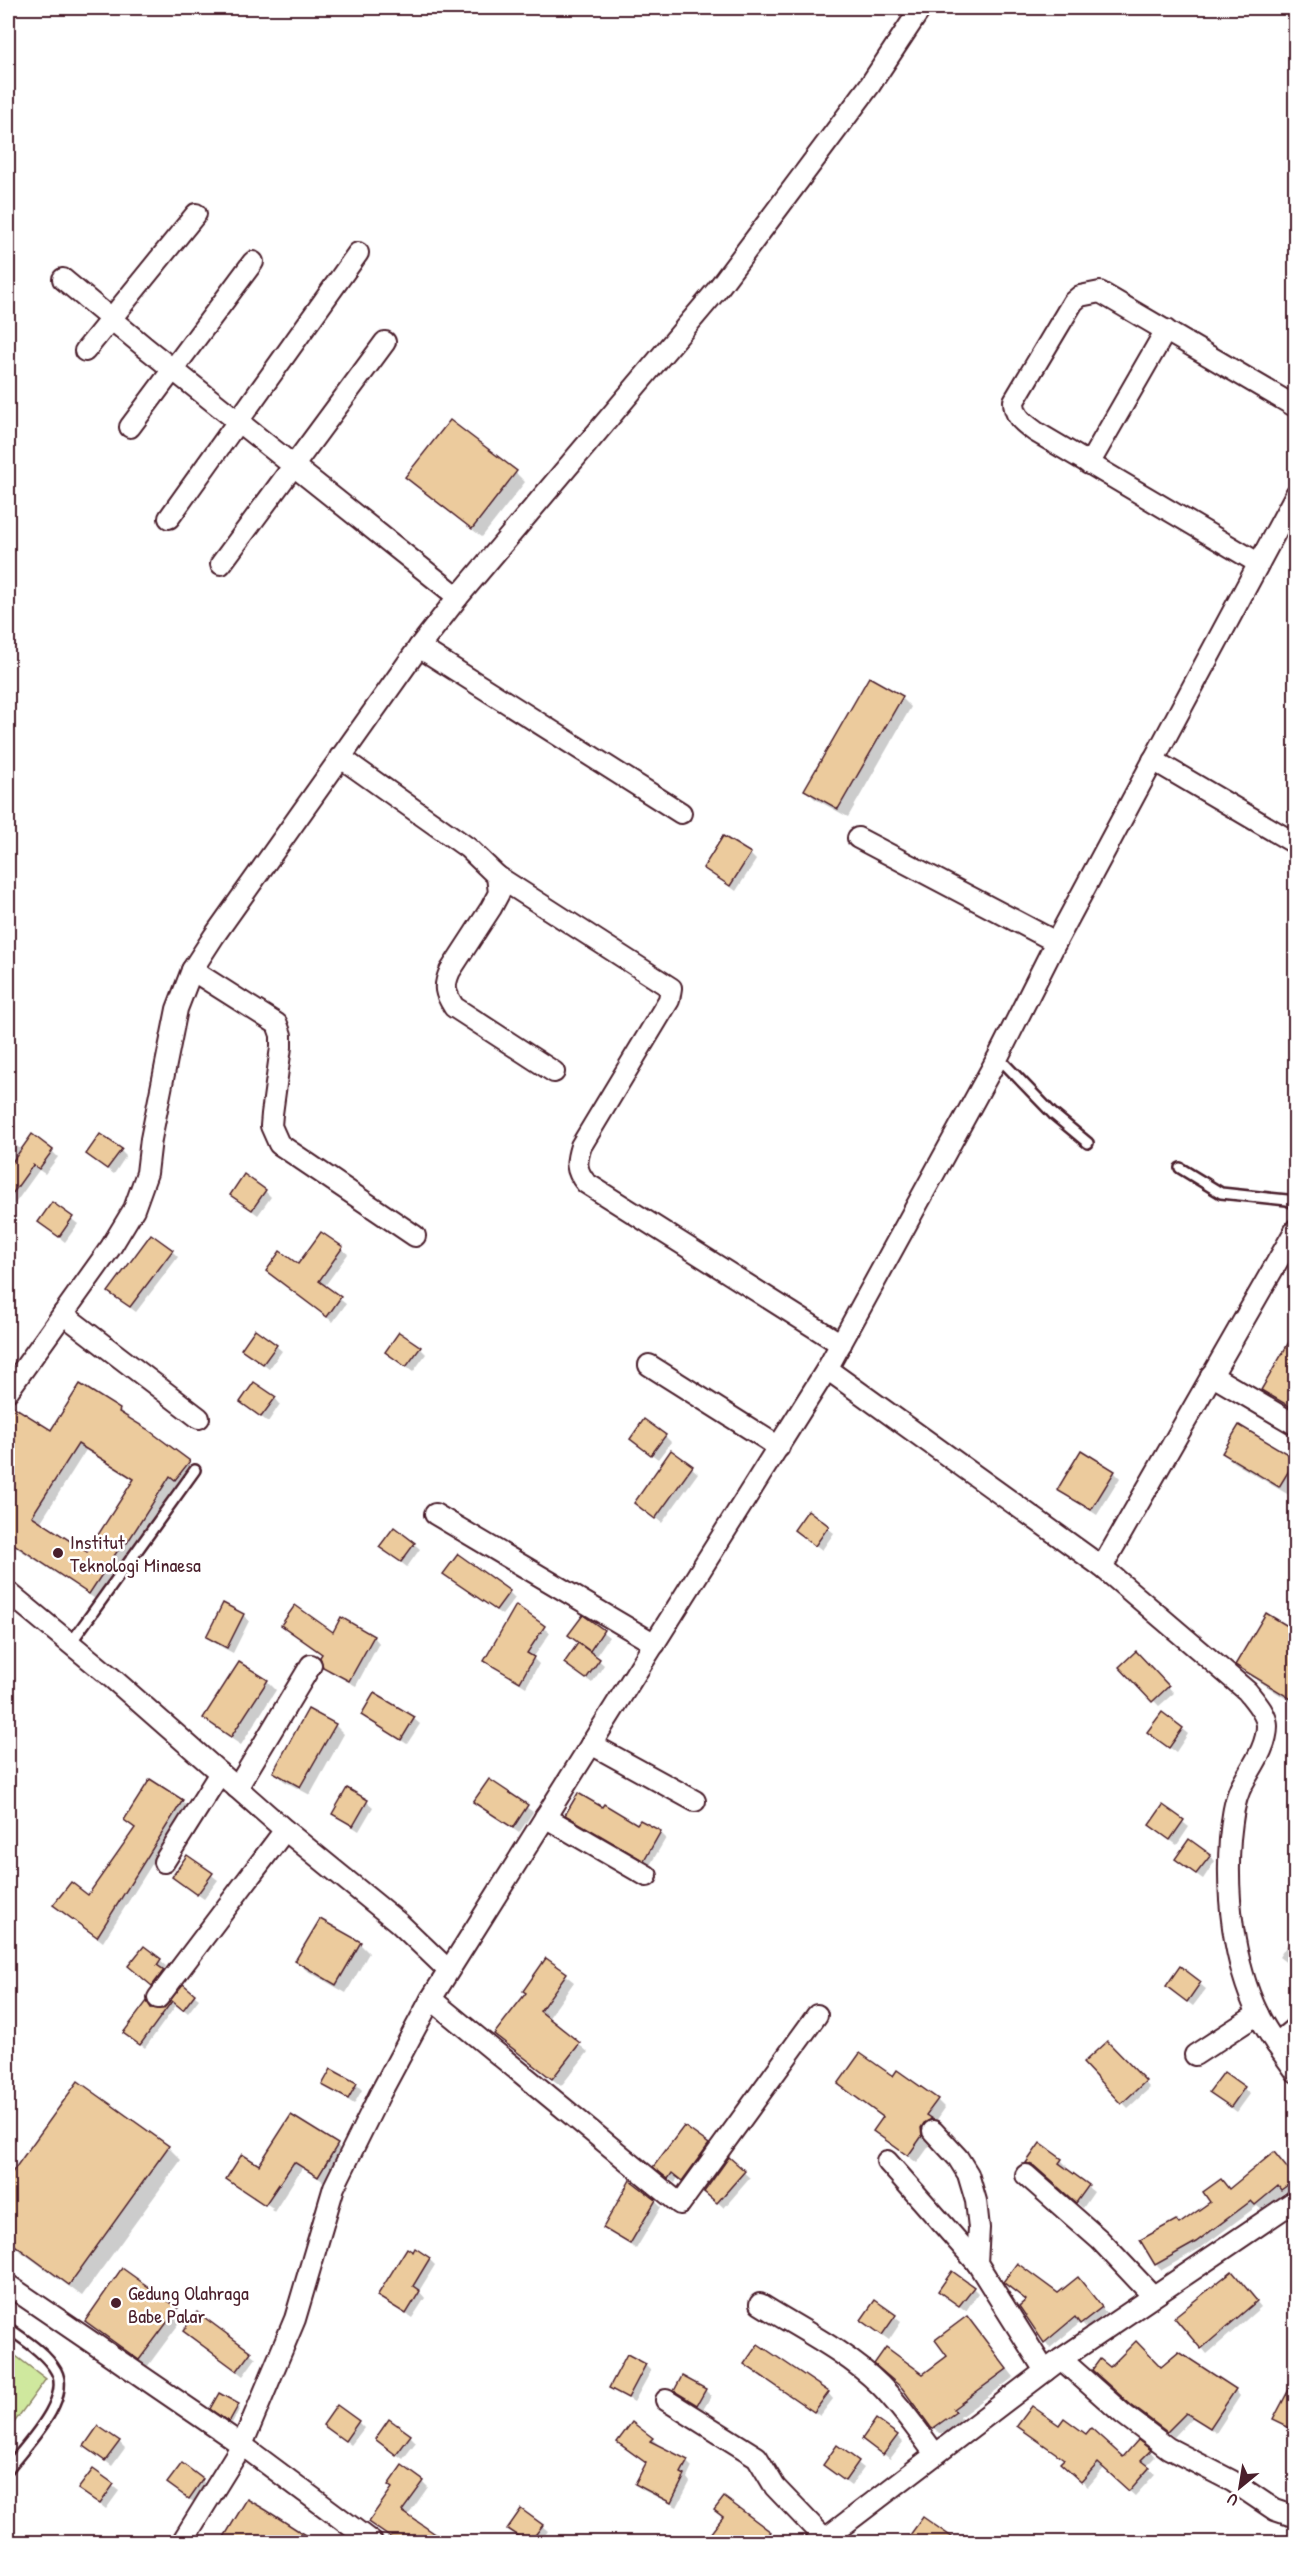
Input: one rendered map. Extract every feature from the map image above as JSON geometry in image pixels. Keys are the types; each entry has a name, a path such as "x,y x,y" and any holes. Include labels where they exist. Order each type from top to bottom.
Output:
{"street":[{"path":"8,1391 111,1247 134,1209 147,1173 177,1009 192,970 214,936 419,648 458,597 717,290 870,85 921,8"},
{"path":"85,351 196,214"},
{"path":"169,518 358,253"},
{"path":"130,427 253,262"},
{"path":"63,279 458,597"},
{"path":"1258,563 1089,464 1021,421 1014,412 1014,402 1073,302 1080,296 1100,292 1296,407"},
{"path":"1089,464 1166,330"},
{"path":"221,564 385,342"},
{"path":"182,2542 242,2445 295,2319 334,2187 431,1999 827,1369 998,1057 1056,942 1296,494"},
{"path":"419,648 681,813"},
{"path":"340,757 468,849 497,876 671,988 669,1000 581,1146 577,1159 579,1174 586,1183 841,1344"},
{"path":"1153,760 1296,844"},
{"path":"858,838 1056,942"},
{"path":"497,876 498,893 450,971 444,984 446,995 454,1007 554,1072"},
{"path":"192,970 277,1024 281,1035 281,1047 271,1126 279,1144 415,1236"},
{"path":"1102,1568 1296,1229"},
{"path":"63,1314 199,1418"},
{"path":"649,1365 779,1447"},
{"path":"827,1369 1102,1568 1246,1691 1258,1706 1267,1724 1264,1742 1239,1791 1233,1812 1230,1842 1231,1904 1238,1953 1258,2014 1296,2072"},
{"path":"1211,1375 1296,1425"},
{"path":"435,1514 655,1644"},
{"path":"8,1592 285,1830 399,1923 448,1970"},
{"path":"237,1788 311,1665"},
{"path":"591,1744 695,1801"},
{"path":"164,1862 220,1773"},
{"path":"545,1817 647,1876"},
{"path":"158,1998 285,1830"},
{"path":"431,1999 680,2204 817,2015"},
{"path":"1195,2055 1258,2014"},
{"path":"1276,2044 1296,2027"},
{"path":"933,2131 958,2158 968,2174 976,2201 978,2228 976,2263"},
{"path":"887,2161 976,2263 1045,2371"},
{"path":"1026,2175 1101,2240 1152,2295"},
{"path":"666,2400 757,2457 775,2487 823,2541 1061,2359 1152,2295 1296,2200"},
{"path":"8,2285 242,2445 372,2542"},
{"path":"760,2304 851,2361 879,2384 935,2454"},
{"path":"1061,2359 1123,2414 1168,2448 1232,2481 1275,2510 1296,2517"}],"lane":[{"path":"998,1057 1053,1114 1088,1143"},
{"path":"1180,1168 1221,1193 1287,1200 1296,1204"},
{"path":"70,1644 195,1470"},
{"path":"8,2328 27,2342 55,2369 60,2382 59,2396 51,2412 8,2469"}],"green space":[{"path":"8,2350 46,2379 8,2431"}],"building":[{"path":"450,420 517,471 472,529 405,477"},
{"path":"869,677 903,696 838,809 804,790"},
{"path":"723,836 751,853 730,886 703,868"},
{"path":"32,1134 53,1150 39,1169 33,1165 8,1200 8,1168"},
{"path":"100,1134 122,1149 107,1169 86,1154"},
{"path":"244,1174 266,1190 252,1210 230,1195"},
{"path":"52,1202 73,1217 59,1237 38,1222"},
{"path":"321,1232 343,1247 319,1281 341,1297 327,1317 266,1271 280,1251 298,1264"},
{"path":"151,1234 173,1250 130,1307 108,1292"},
{"path":"255,1329 277,1345 263,1364 241,1349"},
{"path":"1296,1330 1296,1410 1261,1390"},
{"path":"399,1332 421,1347 406,1367 385,1352"},
{"path":"254,1382 276,1397 261,1417 240,1402"},
{"path":"80,1384 120,1409 119,1412 147,1429 190,1461 175,1480 170,1476 127,1543 124,1541 89,1594 8,1540 8,1403 51,1430","holes":["78,1444 134,1479 87,1552 32,1516"]},
{"path":"644,1419 666,1435 651,1455 630,1439"},
{"path":"1239,1425 1296,1459 1279,1487 1222,1453"},
{"path":"671,1450 693,1466 655,1519 634,1503"},
{"path":"1081,1450 1115,1471 1091,1510 1057,1490"},
{"path":"808,1510 829,1526 815,1546 794,1530"},
{"path":"394,1527 415,1543 401,1562 379,1547"},
{"path":"458,1554 510,1591 496,1610 443,1574"},
{"path":"223,1603 244,1614 227,1648 206,1637"},
{"path":"295,1605 333,1632 341,1617 374,1636 349,1681 323,1667 320,1657 322,1654 281,1625"},
{"path":"516,1605 545,1626 527,1653 534,1657 520,1682 484,1661"},
{"path":"1266,1613 1296,1631 1296,1702 1235,1665"},
{"path":"583,1615 604,1630 590,1651 568,1635"},
{"path":"578,1643 600,1659 586,1679 564,1663"},
{"path":"1136,1651 1169,1686 1152,1702 1119,1667"},
{"path":"239,1662 268,1680 231,1737 203,1718"},
{"path":"374,1693 415,1717 401,1740 361,1715"},
{"path":"308,1709 336,1724 300,1787 273,1772"},
{"path":"1162,1712 1183,1728 1169,1748 1147,1732"},
{"path":"150,1779 183,1800 97,1937 53,1905 71,1882 88,1895 135,1828 124,1820"},
{"path":"489,1779 528,1805 513,1828 473,1802"},
{"path":"347,1788 368,1800 353,1826 332,1814"},
{"path":"578,1793 602,1807 604,1804 637,1824 640,1820 661,1831 644,1861 565,1815"},
{"path":"1163,1805 1184,1820 1170,1840 1149,1825"},
{"path":"1189,1839 1211,1855 1196,1874 1175,1859"},
{"path":"187,1855 213,1873 197,1895 172,1877"},
{"path":"320,1919 361,1942 336,1985 295,1961"},
{"path":"144,1946 161,1959 157,1965 164,1970 152,1986 128,1966"},
{"path":"546,1958 567,1973 540,2011 580,2043 552,2079 494,2034 526,1993 523,1991"},
{"path":"1180,1966 1201,1982 1187,2002 1166,1986"},
{"path":"183,1984 195,1994 183,2010 172,2001 140,2045 123,2033 147,2001 151,2008 163,2009"},
{"path":"1107,2041 1146,2081 1121,2104 1083,2063"},
{"path":"860,2053 893,2076 897,2070 938,2099 926,2115 932,2119 924,2123 921,2128 922,2136 908,2156 873,2131 883,2117 838,2084"},
{"path":"331,2069 357,2083 348,2099 322,2085"},
{"path":"1224,2072 1245,2087 1231,2107 1209,2092"},
{"path":"78,2081 169,2146 69,2285 8,2240 8,2178"},
{"path":"291,2115 338,2144 318,2177 294,2162 265,2205 226,2179 242,2154 259,2165"},
{"path":"684,2126 709,2144 682,2181 672,2173 668,2179 653,2167"},
{"path":"1040,2143 1062,2159 1059,2163 1089,2185 1076,2203 1034,2166 1026,2163"},
{"path":"1274,2152 1296,2179 1281,2190 1278,2186 1255,2205 1251,2201 1196,2242 1155,2265 1140,2240 1176,2220 1179,2224 1210,2202 1203,2192 1221,2179 1229,2189"},
{"path":"729,2157 745,2171 717,2203 704,2192"},
{"path":"630,2180 656,2200 630,2244 603,2228"},
{"path":"407,2248 413,2252 415,2248 430,2258 413,2286 420,2291 406,2314 377,2296"},
{"path":"1017,2263 1058,2293 1078,2277 1102,2307 1080,2324 1075,2317 1044,2343 1019,2306 1026,2300 1003,2282"},
{"path":"122,2268 178,2308 139,2360 85,2321"},
{"path":"952,2271 974,2287 959,2306 938,2291"},
{"path":"1232,2271 1257,2301 1201,2349 1174,2317"},
{"path":"875,2300 896,2315 882,2335 861,2320"},
{"path":"197,2312 251,2352 237,2371 183,2331"},
{"path":"967,2316 1007,2369 953,2409 956,2412 932,2429 902,2388 874,2364 886,2347 923,2374 947,2356 935,2340"},
{"path":"1136,2341 1161,2367 1179,2352 1236,2389 1210,2428 1186,2413 1167,2432 1131,2405 1092,2370 1100,2359 1110,2367"},
{"path":"758,2344 829,2392 814,2412 744,2364"},
{"path":"627,2354 646,2364 628,2398 609,2388"},
{"path":"682,2376 706,2389 697,2405 674,2391"},
{"path":"1296,2376 1296,2431 1273,2420"},
{"path":"219,2393 239,2404 229,2422 210,2409"},
{"path":"337,2405 359,2421 345,2441 323,2425"},
{"path":"1032,2406 1059,2425 1064,2418 1086,2434 1091,2428 1123,2457 1138,2440 1151,2450 1141,2460 1150,2467 1129,2491 1098,2463 1081,2482 1060,2463 1064,2459 1017,2426"},
{"path":"389,2419 411,2435 396,2455 375,2439"},
{"path":"876,2419 898,2435 883,2455 862,2439"},
{"path":"632,2422 653,2438 650,2441 688,2460 681,2473 685,2475 671,2503 635,2484 646,2463 617,2442"},
{"path":"98,2426 120,2441 105,2461 84,2446"},
{"path":"837,2445 859,2461 845,2481 823,2465"},
{"path":"182,2463 203,2479 189,2499 167,2483"},
{"path":"402,2465 424,2481 402,2511 447,2542 397,2542 368,2522 392,2488 388,2485"},
{"path":"93,2469 114,2484 100,2504 78,2489"},
{"path":"724,2497 771,2532 764,2542 704,2542 723,2517 714,2510"},
{"path":"247,2499 266,2510 316,2542 221,2542"},
{"path":"521,2509 543,2525 530,2542 507,2529"},
{"path":"923,2517 959,2542 905,2542"}],"place":[{"name":"Institut Teknologi Minaesa","path":"58,1553"},
{"name":"Gedung Olahraga Babe Palar","path":"116,2303"}]}
